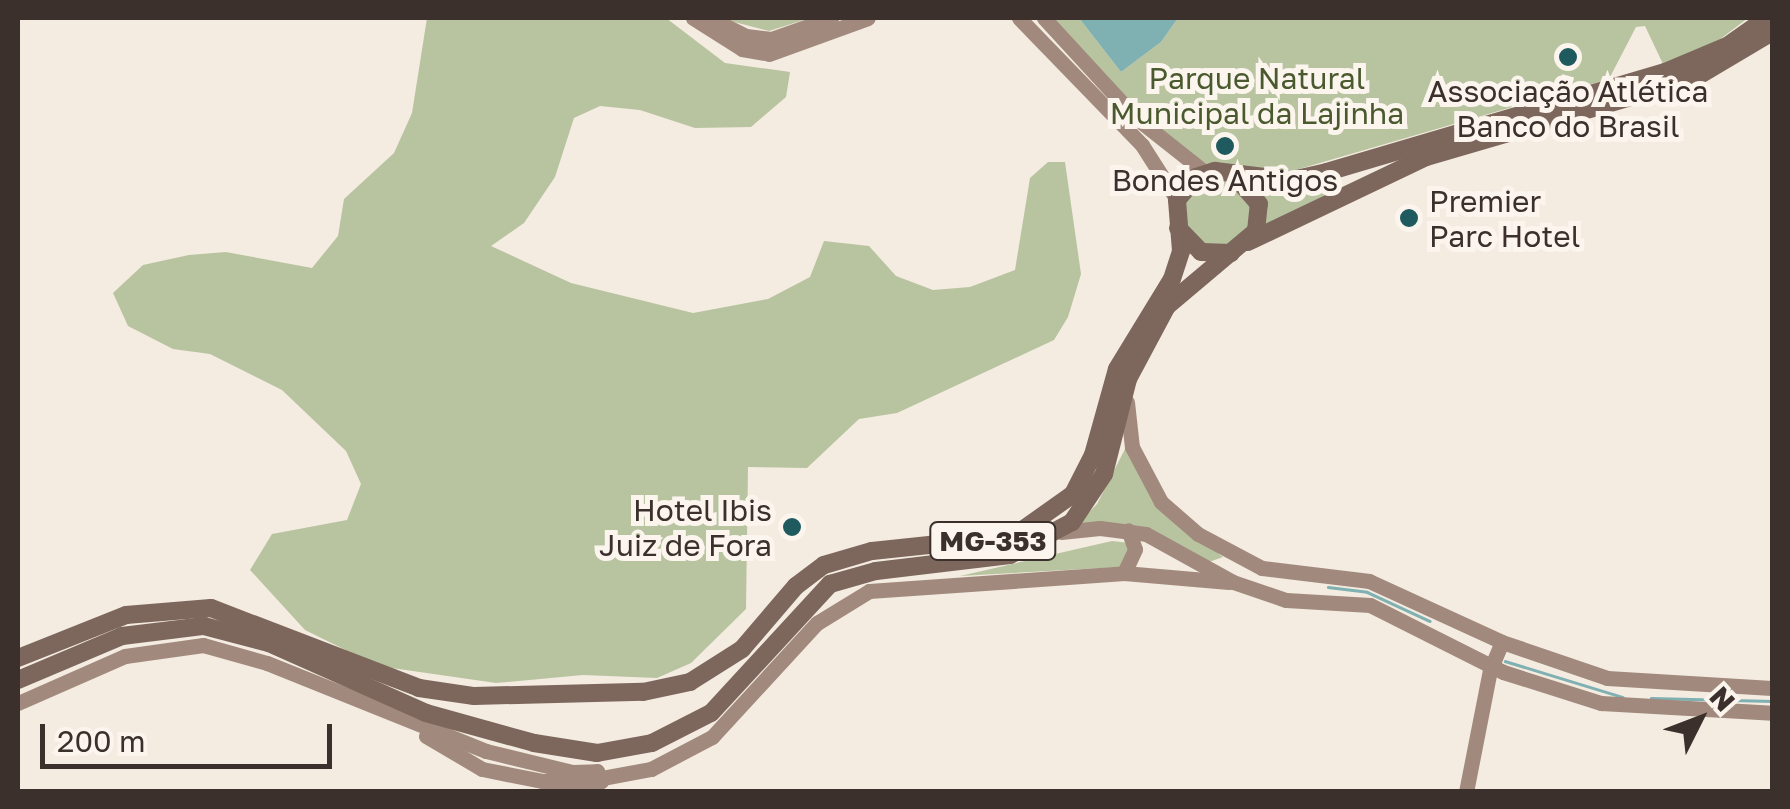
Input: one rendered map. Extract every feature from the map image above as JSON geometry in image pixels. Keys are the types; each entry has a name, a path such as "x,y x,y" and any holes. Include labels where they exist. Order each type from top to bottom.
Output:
{"main road":[{"path":"693,18 742,49 769,54 868,18"},
{"path":"710,18 746,36 771,39 831,18"},
{"path":"1019,18 1142,145 1177,200 1206,172"},
{"path":"1044,18 1135,117 1206,172 1292,180 1665,72 1727,46 1767,18"},
{"name":"MG-353","path":"18,680 122,636 204,626 268,643 423,721 534,743 595,771 694,722 733,690 830,584 876,571 1010,554 1056,533 1092,498 1104,474 1128,380 1183,287 1242,247 1426,156 1693,79 1772,32"},
{"path":"1327,172 1330,201"},
{"path":"1178,228 1202,252 1242,247 1258,204 1233,174"},
{"name":"MG-353","path":"18,658 126,615 211,608 395,682 474,696 643,692 690,682 742,650 796,586 824,566 872,551 1014,536 1056,509 1085,474 1117,368 1172,279 1181,251 1177,200"},
{"path":"1128,380 1127,420 1142,472 1161,502 1198,534 1262,568 1369,580 1502,642 1630,682 1772,688"},
{"path":"1056,533 1128,530 1212,568 1233,582"},
{"path":"1124,574 1135,549 1128,530"},
{"path":"1196,577 1231,561 1275,577 1308,574"},
{"path":"423,721 479,768 542,781 676,760 712,737 818,623 854,596 1124,574 1196,577 1233,582 1286,600 1370,605 1491,667 1626,708 1772,714"},
{"path":"1454,649 1462,625"},
{"path":"1466,792 1491,667 1502,642"},
{"path":"18,702 125,656 203,645 267,663 423,721 486,751 595,771"},
{"path":"690,682 708,701 694,722"},
{"path":"423,721 474,696"},
{"path":"479,768 480,752 486,751"}],"green space":[{"path":"427,18 666,18 725,63 790,72 786,97 751,127 695,128 640,110 600,106 574,118 555,177 524,223 491,246 571,283 693,313 768,299 810,277 824,241 869,246 896,276 933,290 970,287 1015,270 1030,178 1048,162 1065,162 1081,274 1068,317 1054,340 897,413 859,419 807,468 748,467 746,609 691,663 657,678 583,675 496,683 378,666 305,630 250,570 272,534 347,520 361,484 346,451 282,390 210,354 173,349 128,326 113,293 143,265 189,255 226,252 312,268 338,236 344,199 394,153 412,113"},
{"path":"719,18 810,18 769,31"},
{"name":"Parque Natural Municipal da Lajinha","path":"1049,18 1079,18 1121,72 1161,42 1178,18 1748,18 1711,46 1663,64 1645,26 1636,27 1609,79 1282,174 1208,165 1162,137"},
{"path":"1324,173 1326,200 1256,230 1242,177"},
{"path":"1219,174 1251,193 1253,230 1223,251 1188,238 1181,201 1186,190"},
{"path":"1126,447 1156,506 1223,557 1209,562 1151,532 1078,524 1097,504"},
{"path":"1112,541 1130,543 1120,567 960,576"}],"water":[{"path":"1079,18 1178,18 1161,42 1121,72"}],"waterway":[{"path":"1328,587 1367,592 1430,621"},
{"path":"1505,661 1623,697"},
{"path":"1651,698 1772,701"}],"place":[{"name":"Associação Atlética Banco do Brasil","path":"1568,57"},
{"name":"Bondes Antigos","path":"1225,146"},
{"name":"Premier Parc Hotel","path":"1409,218"},
{"name":"Hotel Ibis Juiz de Fora","path":"792,527"}]}
